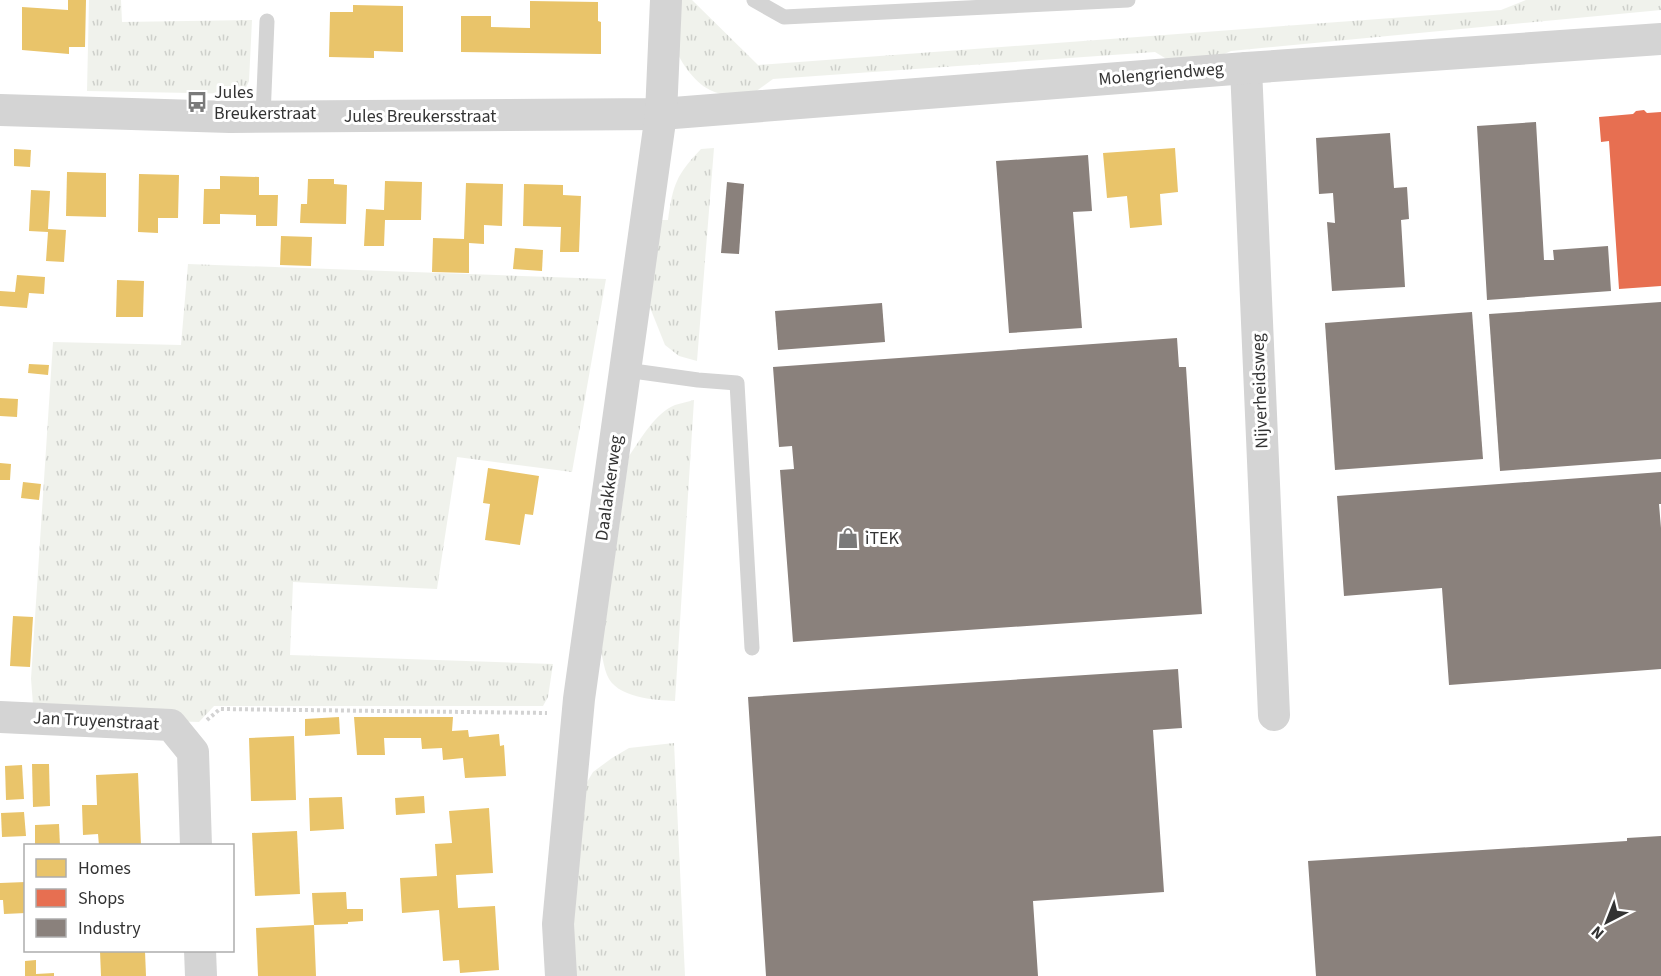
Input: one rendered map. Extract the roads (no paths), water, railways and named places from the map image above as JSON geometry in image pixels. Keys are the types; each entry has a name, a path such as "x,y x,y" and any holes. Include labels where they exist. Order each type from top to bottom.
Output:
{"street":[{"name":"Daalakkerweg","path":"561,976 558,924 578,713 661,114 666,0"},
{"name":"Molengriendweg","path":"661,114 1246,68 1661,39"},
{"name":"Nijverheidsweg","path":"1246,68 1274,715"},
{"name":"Jules Breukersstraat","path":"0,110 263,117 661,114"},
{"name":"Jan Truyenstraat","path":"0,717 171,725 193,752 196,844"},
{"path":"200,952 201,976"}],"lane":[{"path":"754,0 784,17 1128,0"},
{"path":"263,117 267,21"},
{"path":"626,370 737,383 752,648"}],"place":[{"name":"Jules Breukerstraat","path":"197,102"},
{"name":"iTEK","path":"848,538"}]}
